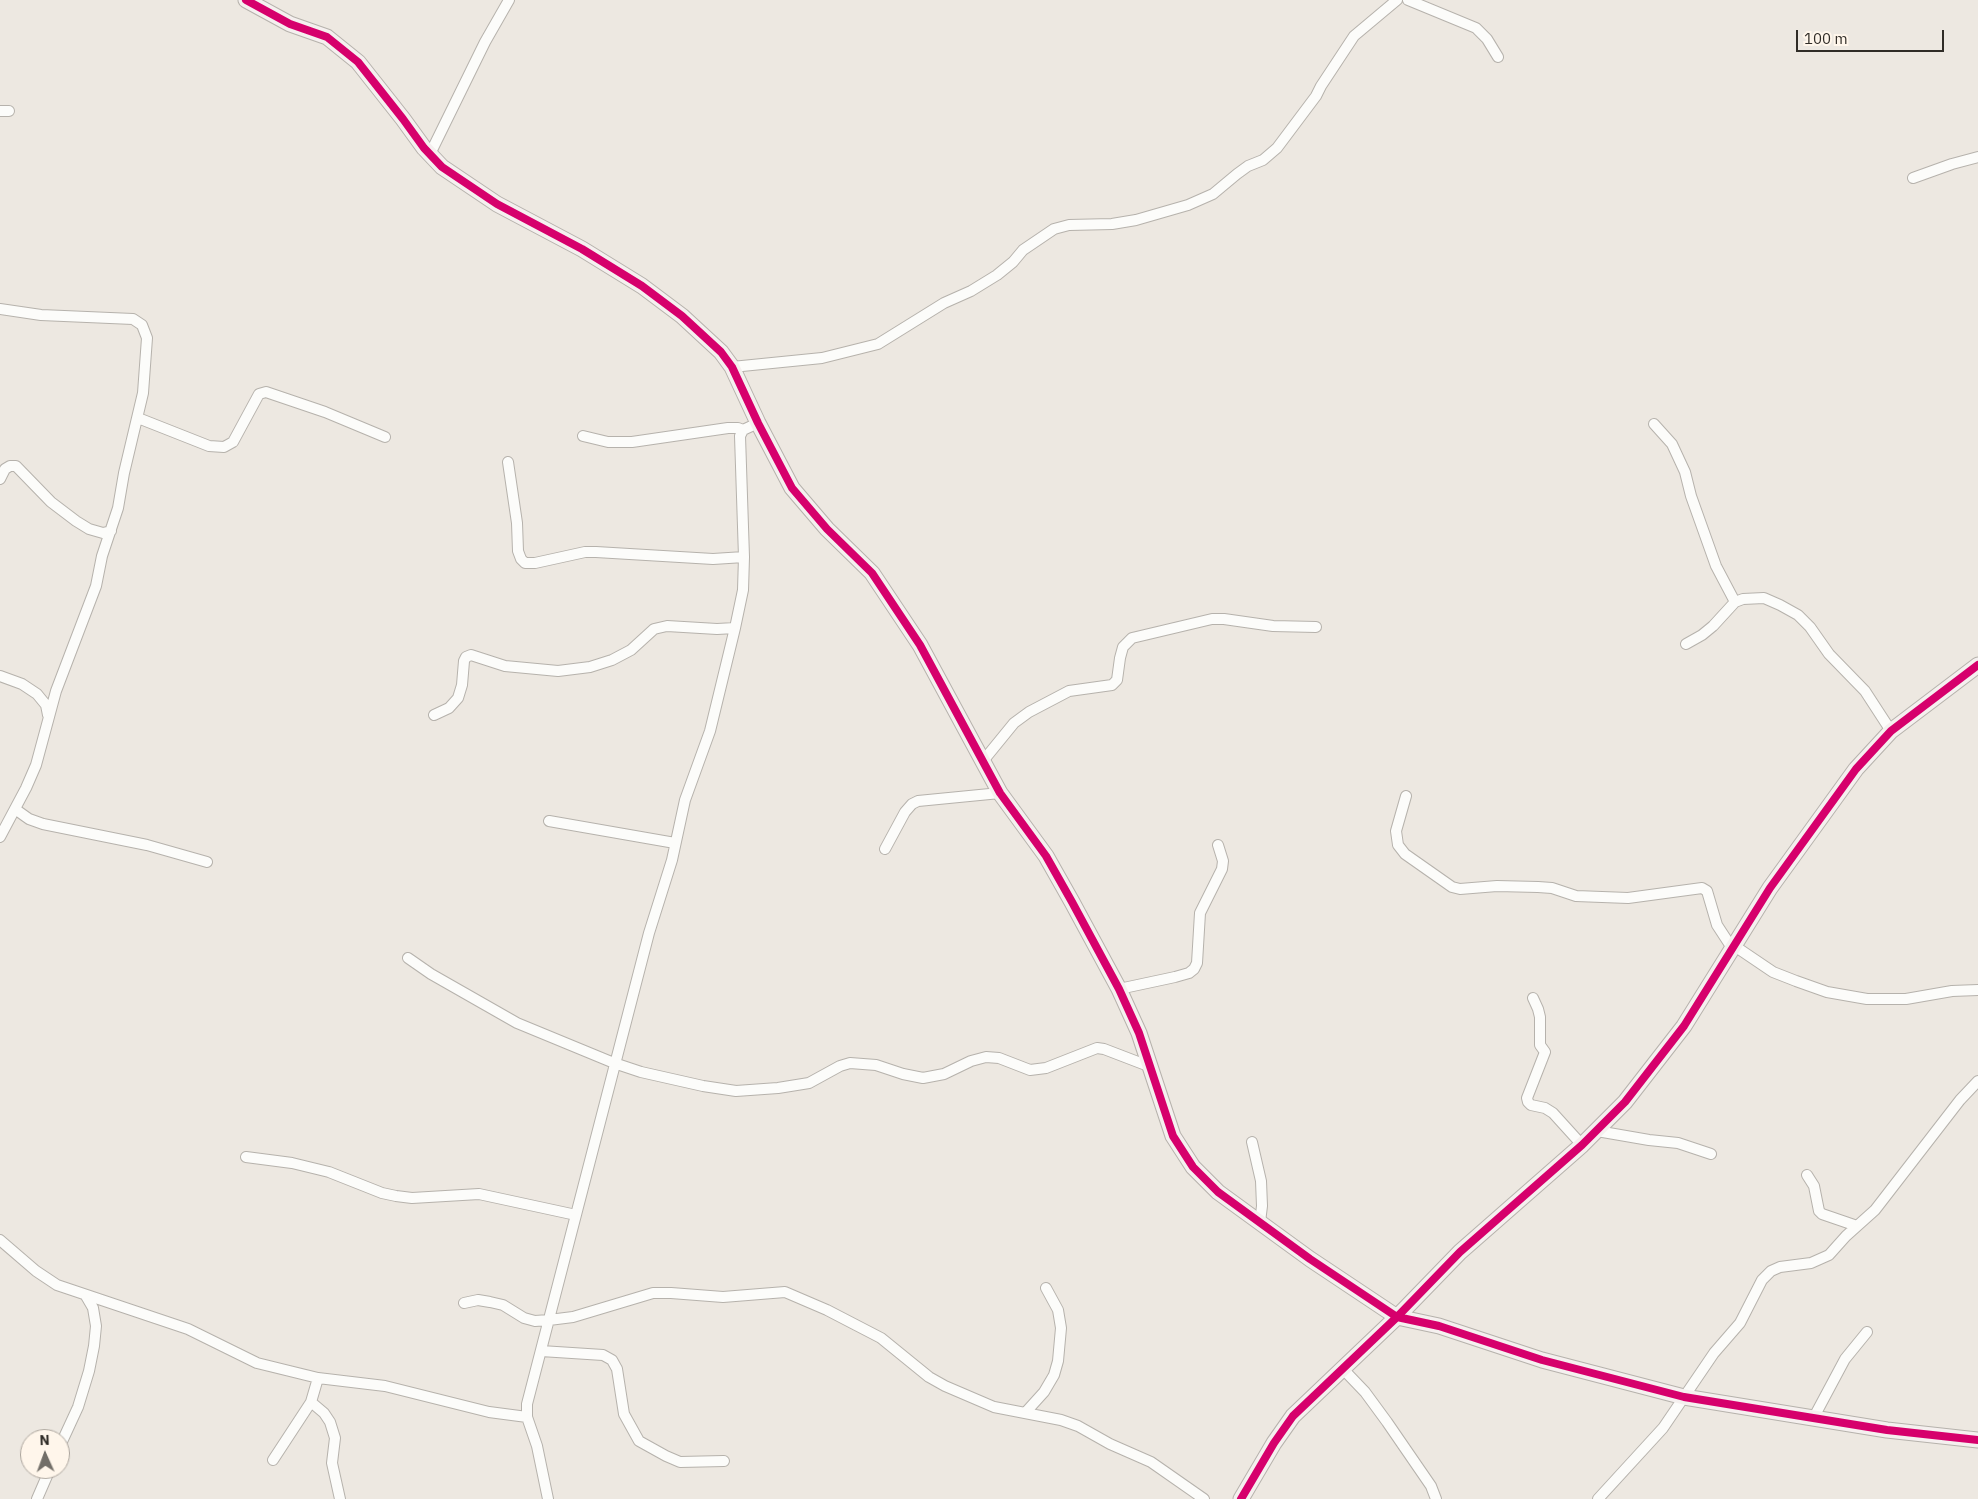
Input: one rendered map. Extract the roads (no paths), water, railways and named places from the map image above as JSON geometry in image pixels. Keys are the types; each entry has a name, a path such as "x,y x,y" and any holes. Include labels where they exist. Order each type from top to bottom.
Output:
{"street":[{"path":"246,0 290,24 328,37 358,62 442,167 497,204 582,249 642,286 682,316 721,352 732,367 758,423 792,488 827,529 872,573 920,645 1000,793 1046,856 1119,989 1151,1067 1173,1136 1193,1167 1218,1192 1310,1259 1397,1317 1440,1326 1542,1360 1605,1378 1684,1397 1887,1430 1978,1440"},
{"path":"430,154 485,42 509,0"},
{"path":"732,367 822,358 878,344 944,303 971,292 997,275 1013,262 1023,250 1054,229 1069,225 1112,224 1136,220 1188,205 1213,194 1248,166 1263,160 1277,148 1316,96 1354,36 1397,0"},
{"path":"1408,0 1476,28 1487,39 1498,57"},
{"path":"1913,178 1978,157"},
{"path":"0,309 41,315 133,319 142,325 148,338 143,392 138,418 124,473 118,508 102,556 96,586 59,682 36,765 0,837"},
{"path":"138,418 209,446 224,447 233,442 259,394 266,392 325,412 385,437"},
{"path":"548,1499 537,1446 527,1417 527,1404 648,933 670,868 685,800 710,731 735,628 743,590 744,556 740,436 743,430 758,423"},
{"path":"1654,424 1672,444 1684,472 1716,566 1735,602"},
{"path":"583,436 608,442 632,442 728,428 743,430"},
{"path":"508,462 517,523 518,551 525,563 535,563 591,552 713,559 744,556"},
{"path":"0,479 5,469 10,466 16,466 51,502 76,521 89,529 103,533 111,531"},
{"path":"1686,644 1713,626 1735,602 1743,599 1764,598 1798,615 1810,627 1830,654 1865,691 1891,731"},
{"path":"983,760 1014,723 1029,712 1069,691 1112,685 1117,680 1123,647 1132,638 1224,619 1274,626 1316,627"},
{"path":"434,715 450,708 458,698 466,657 472,656 505,666 558,671 590,667 612,660 631,650 654,629 667,626 717,629 735,628"},
{"path":"1241,1499 1274,1443 1293,1416 1397,1317 1460,1252 1582,1145 1625,1102 1684,1026 1770,888 1856,769 1891,731 1978,665"},
{"path":"0,676 22,684 37,694 46,705 49,719"},
{"path":"885,848 905,812 912,804 918,801 1000,793"},
{"path":"1406,796 1396,831 1398,846 1404,854 1452,887 1460,890 1497,886 1538,887 1552,888 1576,896 1628,898 1702,888 1706,891 1717,925 1732,948 1739,949 1748,954 1773,972 1827,992 1866,999 1906,999 1952,991 1978,990"},
{"path":"15,809 29,819 43,824 146,845 207,862"},
{"path":"549,821 675,843"},
{"path":"1119,989 1176,977 1194,970 1197,963 1200,913 1222,869 1223,860 1218,845"},
{"path":"408,958 431,974 510,1020 614,1063 672,1080 736,1091 809,1084 840,1066 850,1064 876,1065 923,1078 944,1074 971,1061 986,1057 1000,1058 1030,1070 1046,1068 1097,1048 1151,1067"},
{"path":"1533,998 1540,1017 1540,1045 1545,1052 1527,1098 1528,1102 1553,1113 1582,1145"},
{"path":"1598,1499 1663,1428 1714,1353 1740,1323 1762,1280 1771,1271 1785,1266 1811,1263 1829,1255 1875,1210 1960,1100 1978,1081"},
{"path":"1597,1131 1678,1143 1712,1154"},
{"path":"1252,1142 1261,1181 1262,1206 1260,1222"},
{"path":"246,1158 292,1163 329,1172 382,1193 396,1196 412,1198 479,1194 576,1215"},
{"path":"1807,1175 1814,1186 1819,1211 1822,1214 1857,1226"},
{"path":"0,1240 36,1271 57,1285 188,1329 257,1364 318,1378 385,1386 489,1412 527,1417"},
{"path":"1026,1413 1044,1392 1054,1375 1058,1361 1061,1328 1058,1310 1046,1288"},
{"path":"464,1303 478,1300 502,1305 524,1318 535,1321 580,1316 653,1294 671,1292 722,1297 785,1292 827,1310 881,1338 929,1377 945,1386 994,1407 1061,1420 1078,1426 1110,1444 1151,1462 1204,1499"},
{"path":"68,1429 78,1407 89,1372 94,1346 96,1326 93,1308 86,1296"},
{"path":"1814,1417 1845,1359 1867,1332"},
{"path":"541,1351 603,1355 612,1360 617,1369 624,1414 639,1441 680,1462 724,1461"},
{"path":"1342,1368 1365,1392 1387,1422 1431,1486 1436,1499"},
{"path":"273,1460 311,1402 318,1378"},
{"path":"311,1402 324,1413 330,1422 335,1438 332,1463 340,1499"},
{"path":"37,1499 46,1479"}]}
